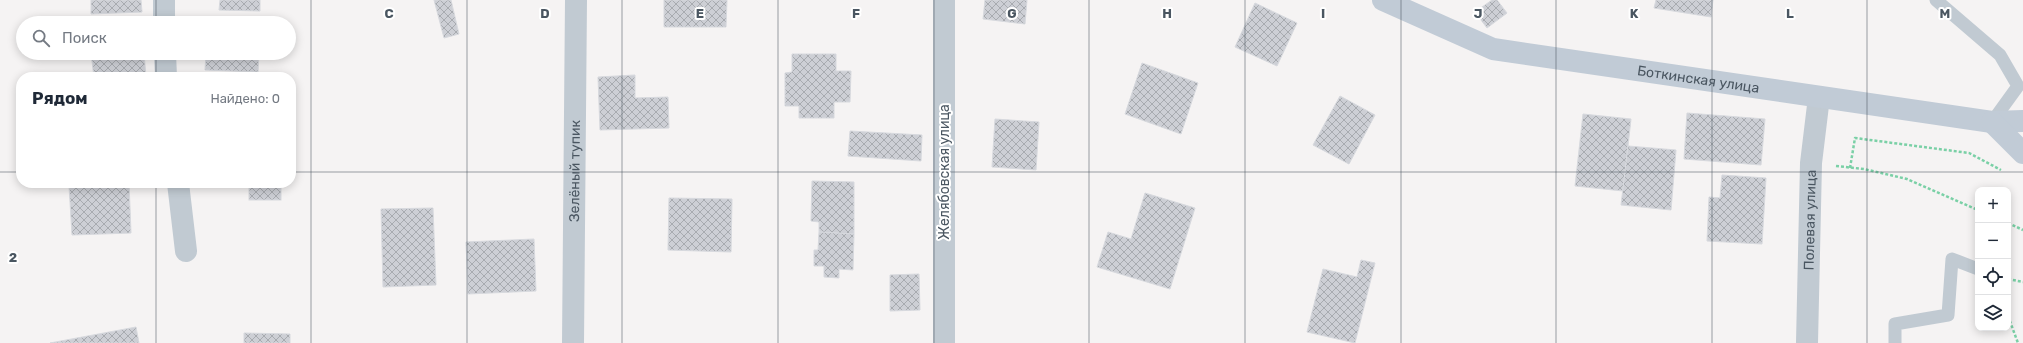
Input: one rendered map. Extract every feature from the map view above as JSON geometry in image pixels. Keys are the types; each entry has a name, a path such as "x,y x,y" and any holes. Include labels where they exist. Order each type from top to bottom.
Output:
{"street":[{"path":"164,0 164,16"},
{"name":"Зелёный тупик","path":"573,343 576,0"},
{"name":"Желябовская улица","path":"944,0 944,343"},
{"name":"Боткинская улица","path":"1383,0 1493,49 1992,122 2023,121"},
{"path":"165,60 166,72"},
{"name":"Полевая улица","path":"1807,343 1811,163 1819,97"},
{"path":"1992,122 2023,153"},
{"path":"179,188 186,251"}],"lane":[{"path":"1936,0 2000,55 2018,86 1992,122"},
{"path":"1895,343 1895,324 1948,315 1952,259 1975,268"}],"path":[{"path":"1850,168 1855,138 1969,153 2003,171"},
{"path":"1811,163 1864,169 1907,179 1975,209"},
{"path":"2011,224 2023,230"},
{"path":"2011,280 2023,282"},
{"path":"2011,324 2018,343"}],"building":[{"path":"91,0 141,0 142,12 91,14"},
{"path":"220,0 260,0 260,11 219,10"},
{"path":"434,0 451,0 459,34 444,38"},
{"path":"664,0 727,0 726,27 664,27"},
{"path":"985,0 1027,0 1025,24 983,19"},
{"path":"1492,0 1497,0 1507,13 1487,28 1475,12"},
{"path":"1656,0 1713,0 1711,17 1654,8"},
{"path":"1255,3 1297,23 1277,66 1235,47"},
{"path":"792,54 836,54 836,71 851,71 850,102 834,102 834,118 799,118 799,106 785,106 785,73 792,72"},
{"path":"92,60 145,60 146,72 93,72"},
{"path":"206,60 259,60 258,72 205,70"},
{"path":"1142,63 1198,83 1181,134 1125,114"},
{"path":"635,75 635,98 668,97 669,128 600,130 598,77"},
{"path":"1340,96 1375,115 1349,164 1313,145"},
{"path":"1687,113 1765,119 1761,165 1684,159"},
{"path":"1583,114 1631,119 1623,191 1575,186"},
{"path":"995,119 1039,122 1036,170 992,167"},
{"path":"850,131 922,135 921,161 848,156"},
{"path":"1628,146 1676,150 1671,210 1621,205"},
{"path":"1722,175 1766,178 1762,244 1707,241 1709,197 1720,198"},
{"path":"812,181 854,182 854,234 819,232 819,222 811,221"},
{"path":"69,188 129,188 131,233 72,235"},
{"path":"249,188 281,188 281,200 249,200"},
{"path":"1145,193 1195,208 1170,289 1097,267 1108,232 1131,239"},
{"path":"669,198 732,199 731,252 668,250"},
{"path":"433,208 436,285 383,287 381,209"},
{"path":"819,232 854,234 853,270 839,269 839,278 824,277 824,266 814,266 814,250 818,250"},
{"path":"534,239 536,291 468,294 466,242"},
{"path":"1361,260 1375,263 1355,343 1307,332 1323,269 1357,277"},
{"path":"919,274 920,310 890,311 890,275"},
{"path":"136,327 139,343 50,343"},
{"path":"244,333 290,334 290,343 244,343"}]}
